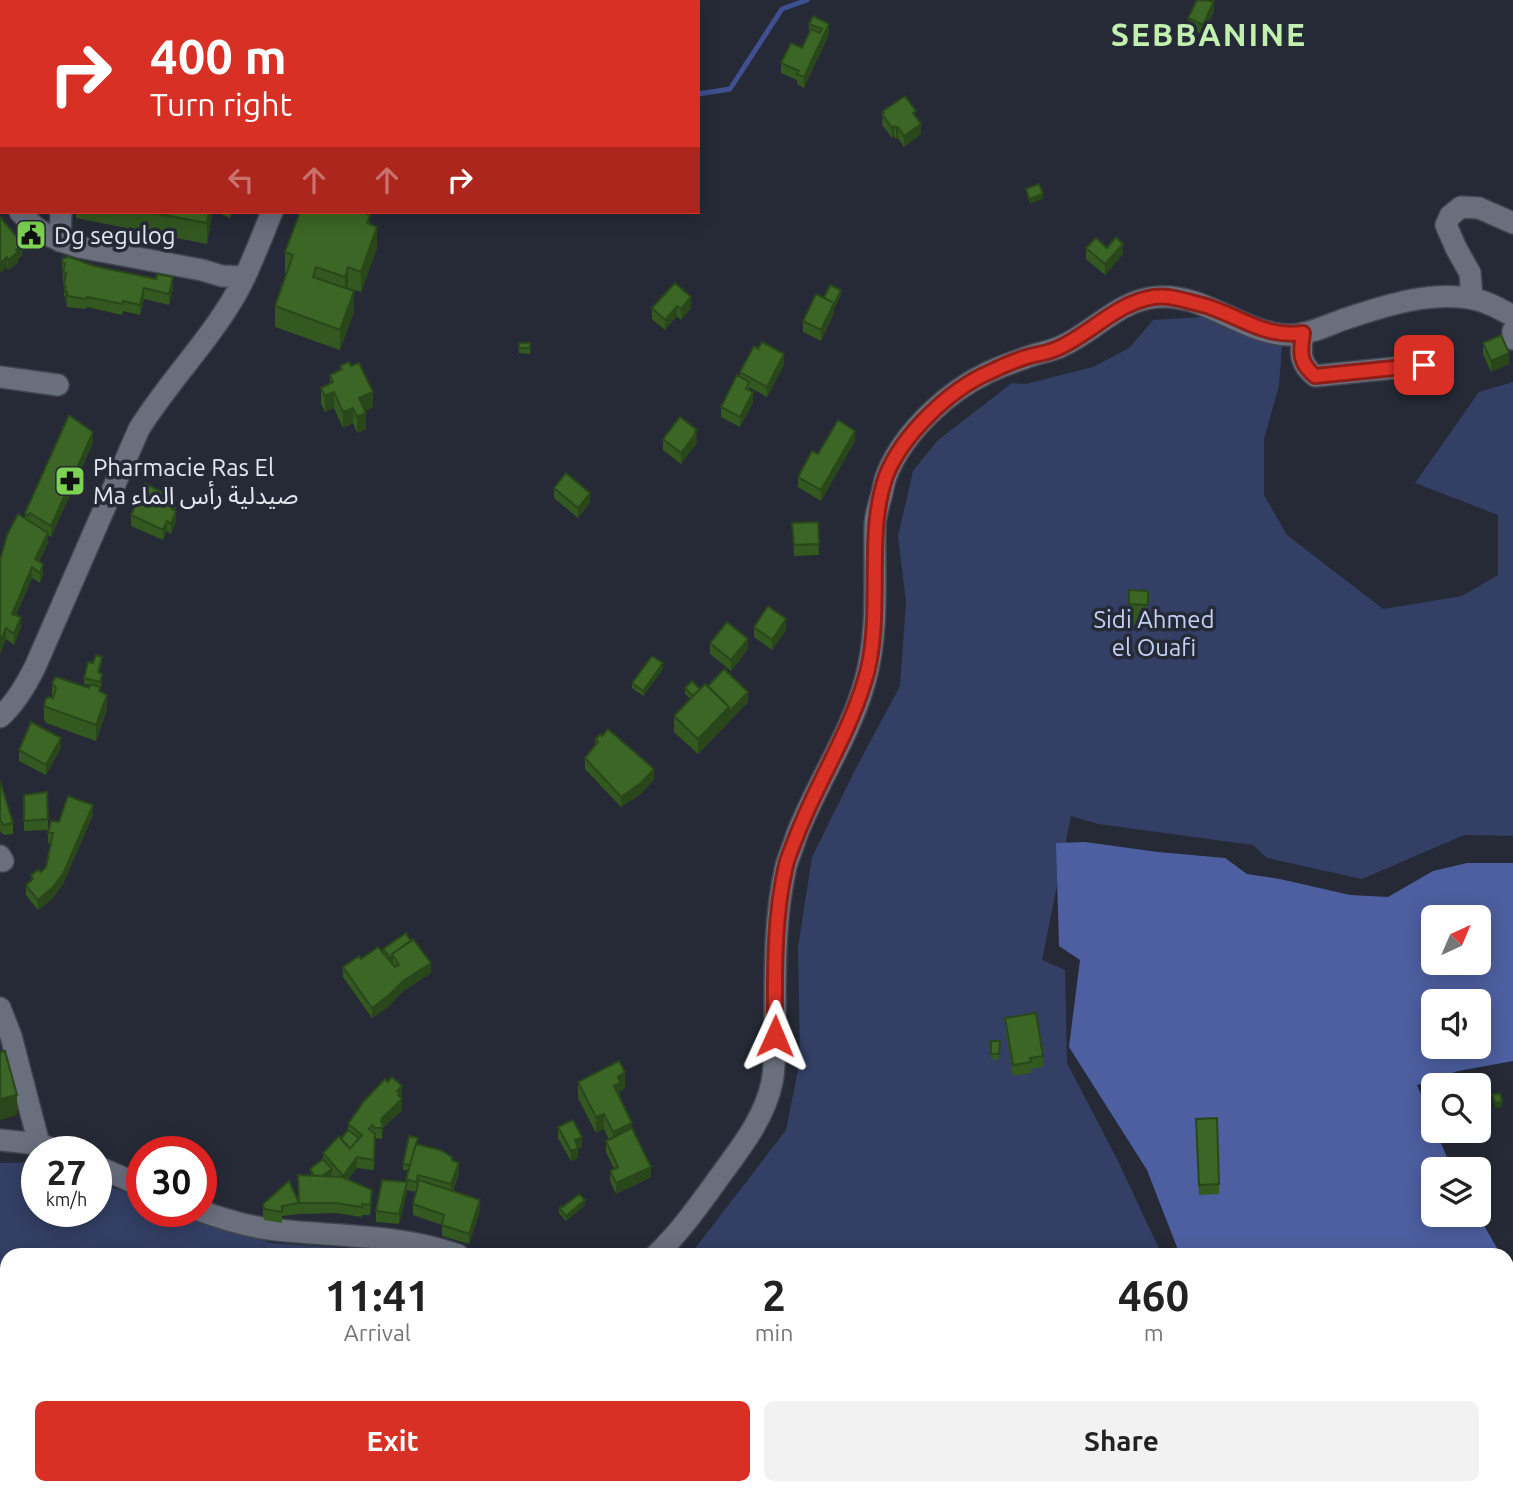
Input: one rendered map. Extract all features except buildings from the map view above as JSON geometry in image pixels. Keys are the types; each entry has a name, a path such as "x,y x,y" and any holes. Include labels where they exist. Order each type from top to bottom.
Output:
{"street":[{"path":"1472,299 1470,273 1446,225 1450,216 1461,206 1479,208 1513,223"},
{"path":"22,214 45,235 79,247 222,276 244,277"},
{"path":"60,241 61,214"},
{"path":"0,717 26,686 139,429 237,292 271,214"},
{"path":"662,1248 685,1223 746,1141 762,1111 772,1083 778,915 787,864 804,815 849,724 865,681 873,637 875,520 887,475 904,445 926,417 960,388 988,372 1052,351 1073,341 1126,306 1155,297 1179,298 1212,308 1267,331 1289,335 1423,299 1453,296 1482,300 1513,316"},
{"path":"1513,331 1513,339"},
{"path":"1303,333 1301,357 1315,376 1424,365"},
{"path":"0,377 58,385"},
{"path":"0,1008 37,1136"},
{"path":"0,1140 21,1142"},
{"path":"217,1217 266,1229 411,1242 439,1248"}],"green space":[{"name":"Sidi Ahmed el Ouafi","path":"1203,317 1282,346 1279,386 1264,439 1264,495 1287,535 1383,609 1462,596 1498,575 1498,515 1415,483 1479,392 1513,382 1513,836 1464,835 1362,879 1267,858 1253,845 1098,824 1071,816 1042,960 1065,970 1067,1063 1117,1159 1159,1248 695,1248 786,1130 800,1060 798,947 812,857 900,686 906,602 898,536 913,471 937,441 1012,383 1026,384 1093,367 1129,348 1153,320"},
{"path":"21,1162 21,1227 112,1227 112,1188 126,1192 126,1227 217,1227 217,1225 270,1243 345,1248 0,1248 0,1163"}],"shaded area":[{"path":"1085,842 1225,858 1247,874 1350,895 1388,897 1433,871 1467,863 1513,863 1513,1061 1452,1073 1421,1073 1421,1084 1417,1085 1421,1095 1421,1143 1441,1143 1447,1157 1421,1157 1421,1227 1485,1227 1497,1248 1177,1248 1147,1170 1069,1047 1080,960 1059,946 1056,843"}],"waterway":[{"path":"700,94 730,89 782,9 807,0"}],"place":[{"name":"Dg segulog","path":"31,235"},
{"name":"Pharmacie Ras El Ma صيدلية رأس الماء","path":"70,481"}],"district":[{"name":"SEBBANINE","path":"1209,34"}],"route":[{"path":"775,1036 778,915 787,864 804,815 849,724 865,681 873,637 875,520 887,475 904,445 926,417 960,388 988,372 1052,351 1073,341 1126,306 1155,297 1179,298 1212,308 1267,331 1289,335 1303,333 1301,357 1315,376 1424,365"}]}
